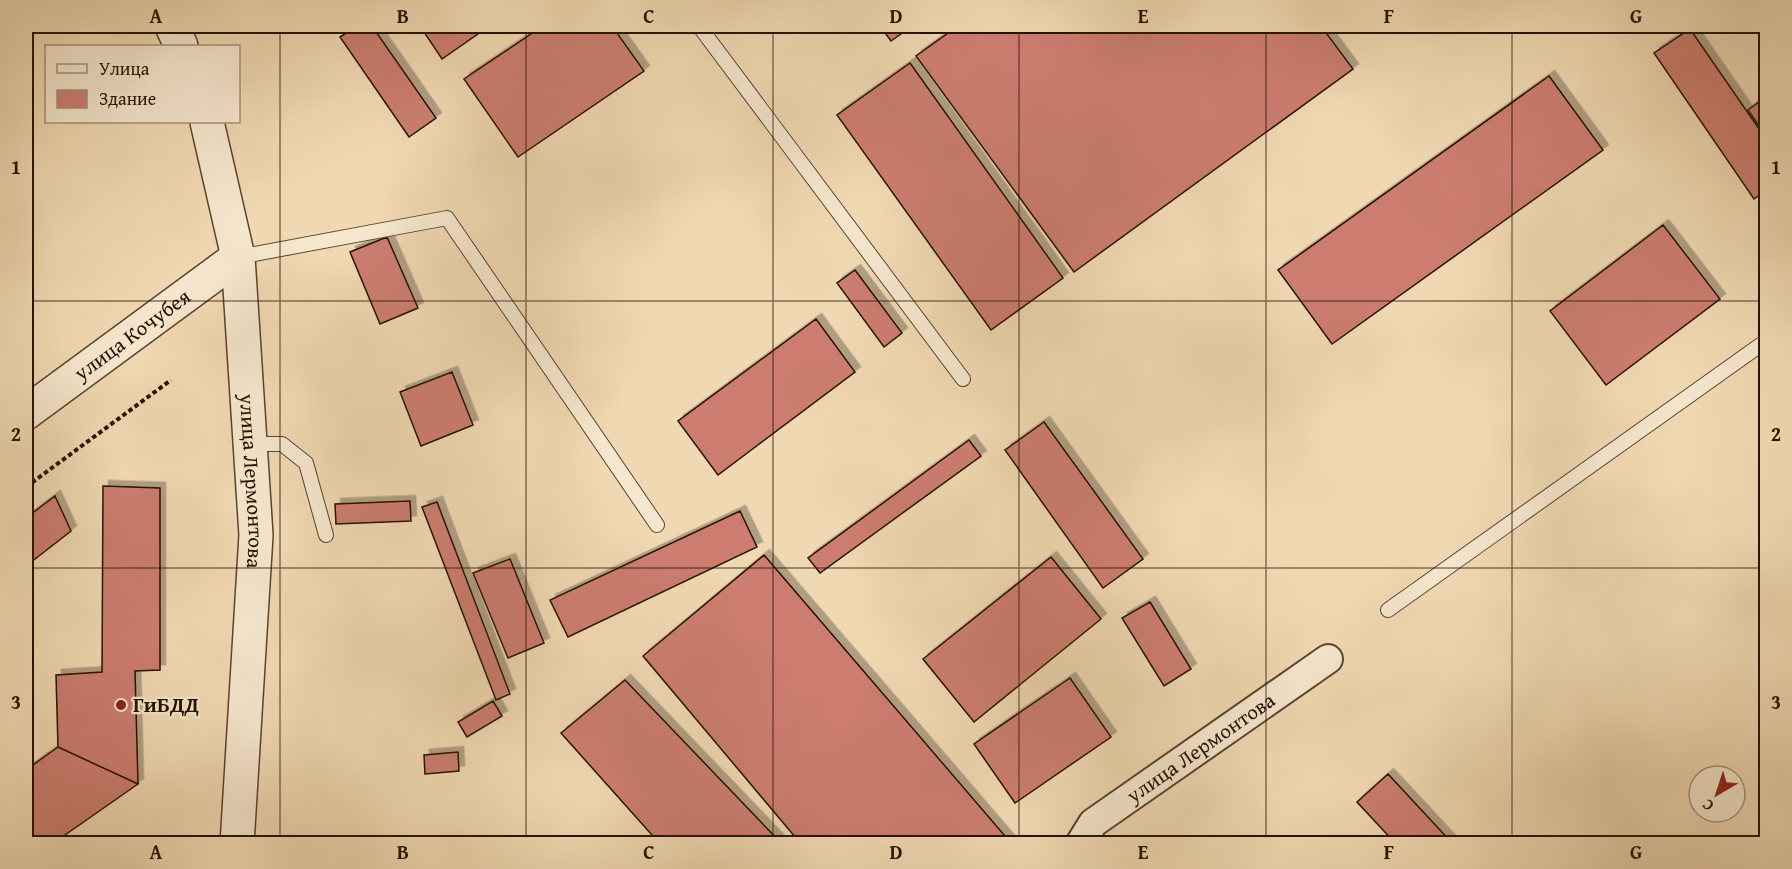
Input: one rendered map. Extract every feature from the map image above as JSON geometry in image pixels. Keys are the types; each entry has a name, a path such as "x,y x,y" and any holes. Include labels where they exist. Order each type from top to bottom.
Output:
{"street":[{"path":"172,26 181,45"},
{"name":"улица Лермонтова","path":"207,123 238,256 256,535 237,843"},
{"name":"улица Кочубея","path":"26,413 238,256"},
{"name":"улица Лермонтова","path":"1080,843 1093,823 1328,659"}],"lane":[{"path":"699,26 963,379"},
{"path":"238,256 447,219 657,525"},
{"path":"1388,610 1767,341"},
{"path":"250,444 282,444 306,463 326,535"}],"path":[{"path":"26,487 171,380"}],"building":[{"path":"357,26 372,26 436,118 409,137 340,37"},
{"path":"420,26 483,26 485,29 442,59"},
{"path":"543,26 612,26 644,71 518,157 464,79"},
{"path":"880,26 912,26 891,41"},
{"path":"958,26 1321,26 1353,69 1074,272 916,56"},
{"path":"1690,29 1766,139 1766,190 1754,199 1654,53"},
{"path":"910,63 1063,278 991,330 837,115"},
{"path":"1549,76 1603,150 1332,344 1278,270"},
{"path":"1766,97 1766,136 1748,110"},
{"path":"1663,225 1720,299 1606,385 1550,311"},
{"path":"387,237 418,308 380,324 350,252"},
{"path":"855,270 902,333 884,347 837,283"},
{"path":"816,319 855,372 718,475 678,421"},
{"path":"452,372 473,425 421,446 400,392"},
{"path":"1044,422 1143,559 1103,588 1005,450"},
{"path":"969,440 981,456 820,573 808,558"},
{"path":"103,486 160,488 160,670 135,671 138,784 58,747 56,675 102,672"},
{"path":"55,496 71,531 26,566 26,518"},
{"path":"410,501 411,521 336,524 335,504"},
{"path":"437,502 510,694 496,700 422,507"},
{"path":"740,511 757,547 568,637 550,600"},
{"path":"764,555 1011,843 801,844 643,656"},
{"path":"1051,557 1101,619 974,722 923,659"},
{"path":"510,559 544,643 508,658 473,573"},
{"path":"1150,602 1191,669 1164,686 1122,618"},
{"path":"1070,678 1111,737 1015,803 974,744"},
{"path":"625,680 782,844 660,844 561,733"},
{"path":"493,701 502,716 467,737 458,722"},
{"path":"58,747 138,784 52,844 26,844 26,787 33,782 26,770"},
{"path":"458,752 459,771 425,774 424,755"},
{"path":"1388,774 1453,844 1396,844 1357,802"}],"place":[{"name":"ГиБДД","path":"121,705"}]}
